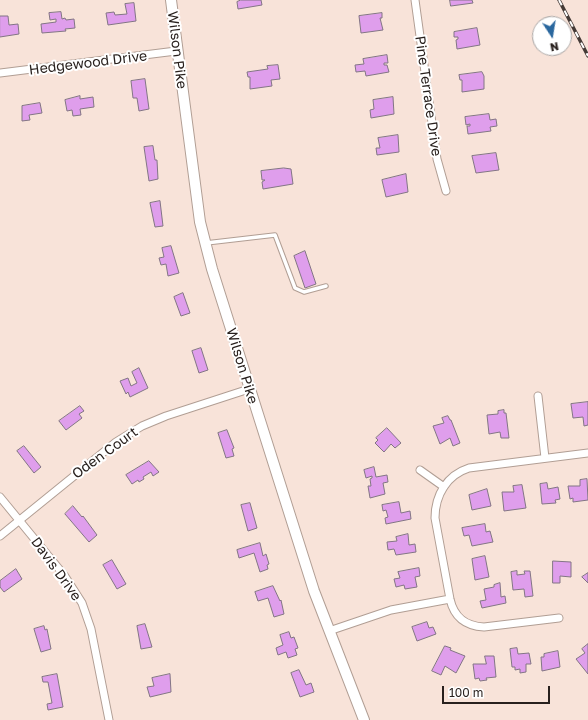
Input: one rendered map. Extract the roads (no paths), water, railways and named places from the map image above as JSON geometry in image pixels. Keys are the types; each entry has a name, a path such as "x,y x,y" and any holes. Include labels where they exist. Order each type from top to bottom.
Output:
{"main road":[{"name":"Wilson Pike","path":"171,0 176,51 200,222 205,243 249,389 314,591 364,720"}],"street":[{"name":"Pine Terrace Drive","path":"415,0 437,159 446,191"},
{"name":"Hedgewood Drive","path":"0,73 176,51"},
{"name":"Oden Court","path":"0,536 97,456 142,426 202,403 249,389"},
{"path":"538,396 545,458"},
{"path":"559,618 477,627 466,623 457,615 450,599 435,518 437,500 444,487 457,474 469,468 588,453"},
{"path":"420,470 444,487"},
{"name":"Davis Drive","path":"0,497 64,575 82,602 91,629 109,720"},
{"path":"329,631 391,610 450,599"}],"lane":[{"path":"205,243 274,235 295,288 304,292 326,286"}],"railway":[{"path":"559,0 588,56"}]}
